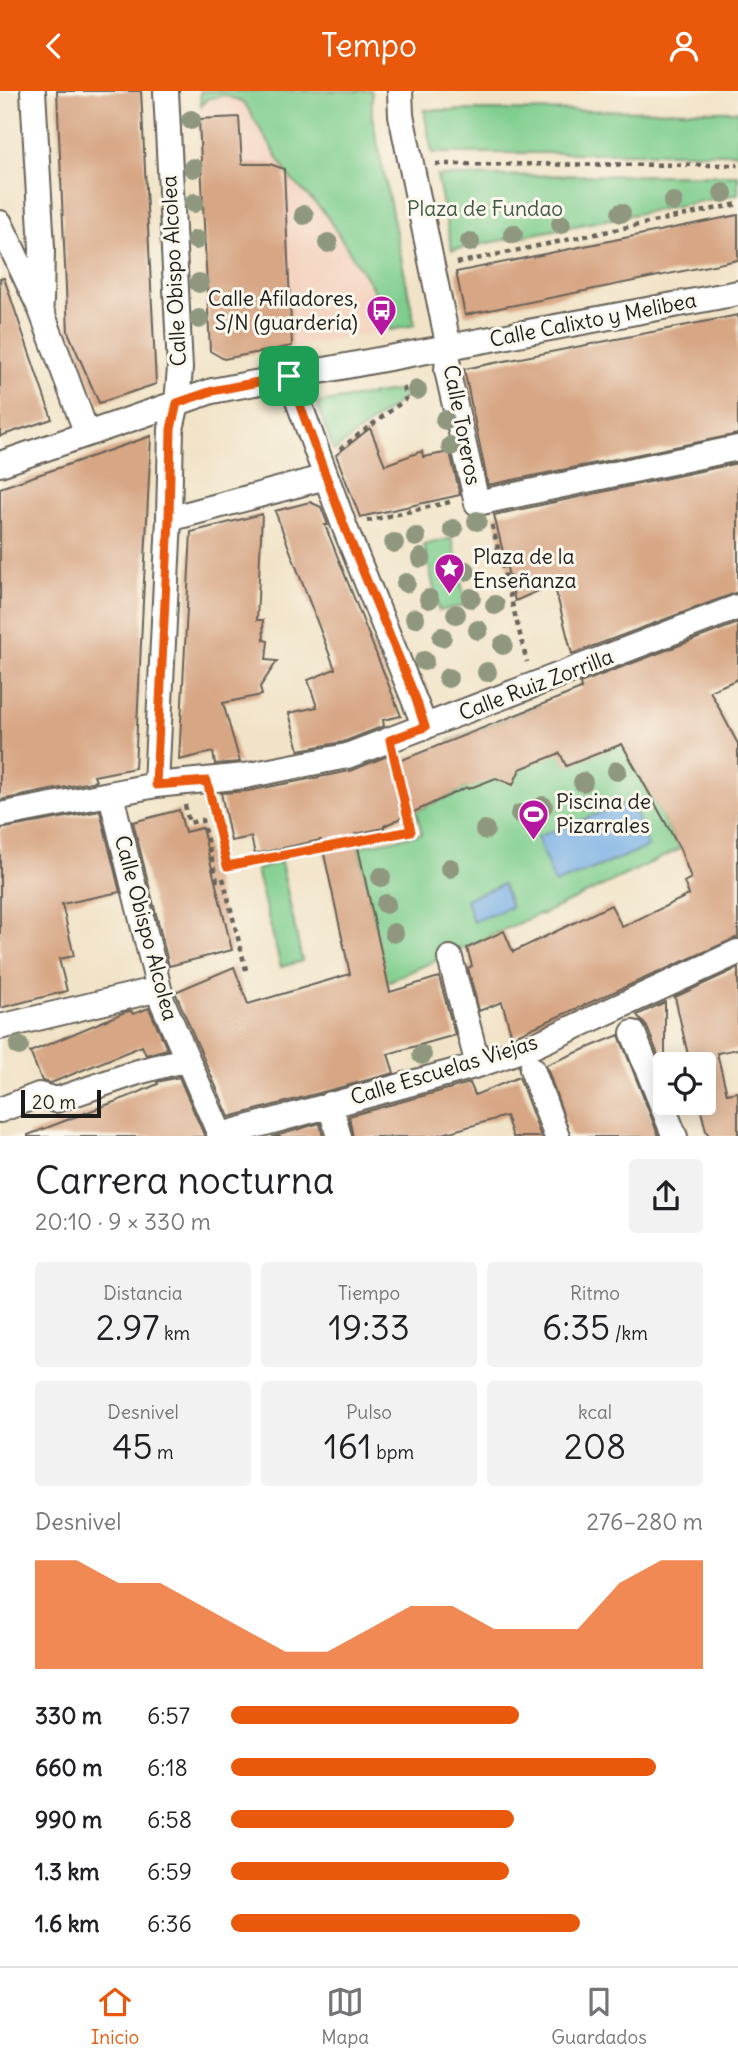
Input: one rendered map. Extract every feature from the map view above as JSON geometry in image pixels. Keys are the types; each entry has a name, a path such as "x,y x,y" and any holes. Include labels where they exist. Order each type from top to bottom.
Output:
{"street":[{"path":"33,91 40,213 41,310"},
{"name":"Calle Obispo Alcolea","path":"156,785 171,429 177,403 180,368 166,91"},
{"name":"Calle Toreros","path":"400,91 401,115 449,348 447,370 466,502"},
{"path":"1,224 16,226 28,223 40,213"},
{"path":"1,224 41,310 87,434"},
{"name":"Calle Calixto y Melibea","path":"0,464 212,391 738,293"},
{"path":"289,376 355,524 425,727"},
{"path":"466,502 738,448"},
{"path":"169,519 329,466"},
{"name":"Calle Ruiz Zorrilla","path":"0,815 156,785 244,776 347,755 738,607"},
{"name":"Calle Obispo Alcolea","path":"111,795 159,989 221,1136"},
{"name":"Calle Escuelas Viejas","path":"221,1136 478,1065 533,1046 738,952"},
{"path":"450,958 478,1065"},
{"path":"0,1027 159,989"},
{"path":"633,1033 675,1136"},
{"path":"0,1110 39,1095 56,1100 138,1072 187,1059"},
{"path":"532,1069 557,1136"},
{"path":"330,1104 340,1136"}],"path":[{"path":"428,164 738,165"},
{"path":"449,264 738,204"},
{"path":"329,466 406,399 403,385"},
{"path":"355,524 466,502"},
{"path":"492,524 529,670"},
{"path":"207,781 227,866 411,831 390,740"},
{"path":"184,803 189,823 202,820 217,880 223,878 246,970"}],"shaded area":[{"path":"225,95 245,103 290,178 324,212 385,310 390,330 224,359 210,351 199,119 201,106 207,99"}],"green space":[{"path":"200,91 372,91 372,116 415,325 390,330 385,310 369,282 324,212 290,178 245,104 225,95 207,99 201,106"},
{"path":"424,110 738,111 738,153 432,153"},
{"name":"Plaza de Fundao","path":"738,175 738,194 452,250 437,176"},
{"path":"401,390 403,399 334,451 317,403"},
{"path":"452,538 466,605 439,611 424,545"},
{"name":"Piscina de Pizarrales","path":"541,705 566,765 622,744 680,849 541,915 387,982 358,847 422,834 416,811 467,787 449,741"},
{"path":"281,862 302,961 281,967 256,870"}],"water":[{"path":"631,801 648,847 555,884 537,837"},
{"path":"503,884 511,907 473,922 466,899"}],"building":[{"path":"57,91 141,91 156,384 99,403 68,332"},
{"path":"239,117 242,164 270,164 284,169 292,346 224,359 210,351 199,119"},
{"path":"738,215 738,260 465,315 456,272"},
{"path":"4,278 52,419 0,436 0,279"},
{"path":"738,315 738,434 488,485 464,369"},
{"path":"370,428 385,465 422,451 423,457 450,452 460,495 360,517 336,455"},
{"path":"151,436 135,768 94,776 96,781 0,800 0,488"},
{"path":"738,463 738,592 572,654 554,584 515,601 494,515"},
{"path":"310,502 321,507 328,525 325,525 401,716 383,720 384,726 343,742 299,750 289,713 317,707 308,680 335,669 275,511"},
{"path":"262,514 257,620 263,620 264,640 268,641 266,660 277,661 260,687 262,695 223,703 240,762 215,764 213,752 179,760 191,532"},
{"path":"738,623 738,679 710,691 738,744 738,937 512,1037 502,1002 479,1011 468,968 472,966 467,948 504,931 513,952 611,905 622,927 689,895 684,882 691,878 680,849 622,744 566,766 560,753 520,769 513,785 496,778 468,789 467,787 384,828 355,834 390,992 439,977 455,1035 388,1054 394,1073 229,1117 175,992 234,967 248,1004 350,974 321,840 255,854 251,837 231,841 221,793 248,791 350,771 390,755 392,764 581,689 580,683"},
{"path":"179,810 185,832 202,828 232,950 169,966 133,822"},
{"path":"100,811 120,892 62,904 74,956 59,959 67,991 0,1008 0,829"},
{"path":"738,968 738,1049 717,1053 727,1094 738,1092 738,1136 709,1136 706,1131 702,1115 716,1115 716,1052 687,1052 675,997"},
{"path":"665,1002 665,1052 657,1052 647,1027 637,1015"},
{"path":"149,1008 167,1049 146,1055 142,1046 51,1083 42,1081 30,1052 125,1012 131,1011 133,1014"},
{"path":"619,1035 659,1136 571,1136 546,1065"},
{"path":"179,1077 205,1136 28,1136 135,1094 158,1084 157,1082"},
{"path":"519,1077 541,1136 513,1136 506,1116 436,1136 353,1136 349,1116 470,1083 475,1095"},
{"path":"320,1123 323,1136 275,1136"}],"place":[{"name":"Calle Afiladores, S/N (guardería)","path":"381,338"},
{"name":"Plaza de la Enseñanza","path":"450,596"},
{"name":"Piscina de Pizarrales","path":"533,841"}],"route":[{"path":"289,376 345,528 425,727 390,740 411,831 227,866 207,781 156,785 171,429 177,403 212,391 289,376"}]}
